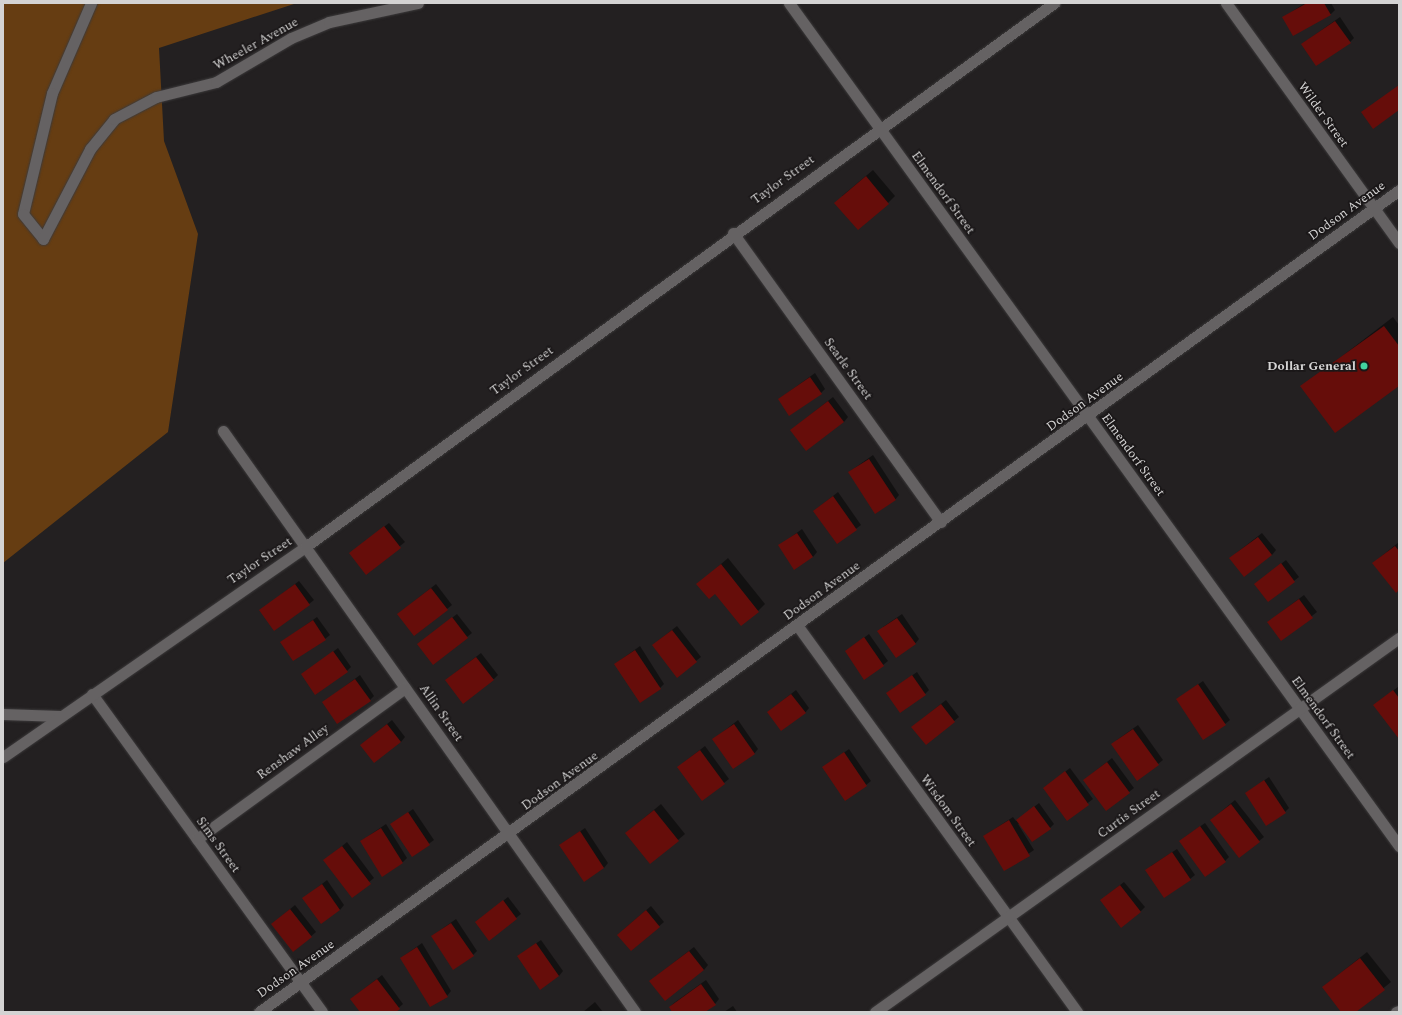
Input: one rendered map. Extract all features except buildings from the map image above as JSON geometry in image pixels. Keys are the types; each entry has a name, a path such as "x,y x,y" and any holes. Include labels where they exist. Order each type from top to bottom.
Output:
{"street":[{"name":"Wheeler Avenue","path":"91,3 52,93 24,214 43,239 90,149 114,119 156,97 216,82 291,38 329,22 418,3"},
{"name":"Elmendorf Street","path":"789,3 1399,846"},
{"name":"Taylor Street","path":"3,757 305,547 733,233 1054,3"},
{"name":"Wilder Street","path":"1226,3 1399,243"},
{"name":"Dodson Avenue","path":"260,1012 510,835 1399,190"},
{"name":"Searle Street","path":"733,233 941,522"},
{"name":"Allin Street","path":"223,431 635,1012"},
{"name":"Wisdom Street","path":"797,626 1077,1012"},
{"name":"Curtis Street","path":"875,1012 1009,918 1399,638"},
{"name":"Renshaw Alley","path":"197,839 405,688"},
{"name":"Sims Street","path":"92,694 322,1012"},
{"path":"3,714 60,716"}],"shaded area":[{"path":"3,3 297,3 159,48 164,141 198,234 168,432 3,563"}],"place":[{"name":"Dollar General","path":"1364,366"}]}
